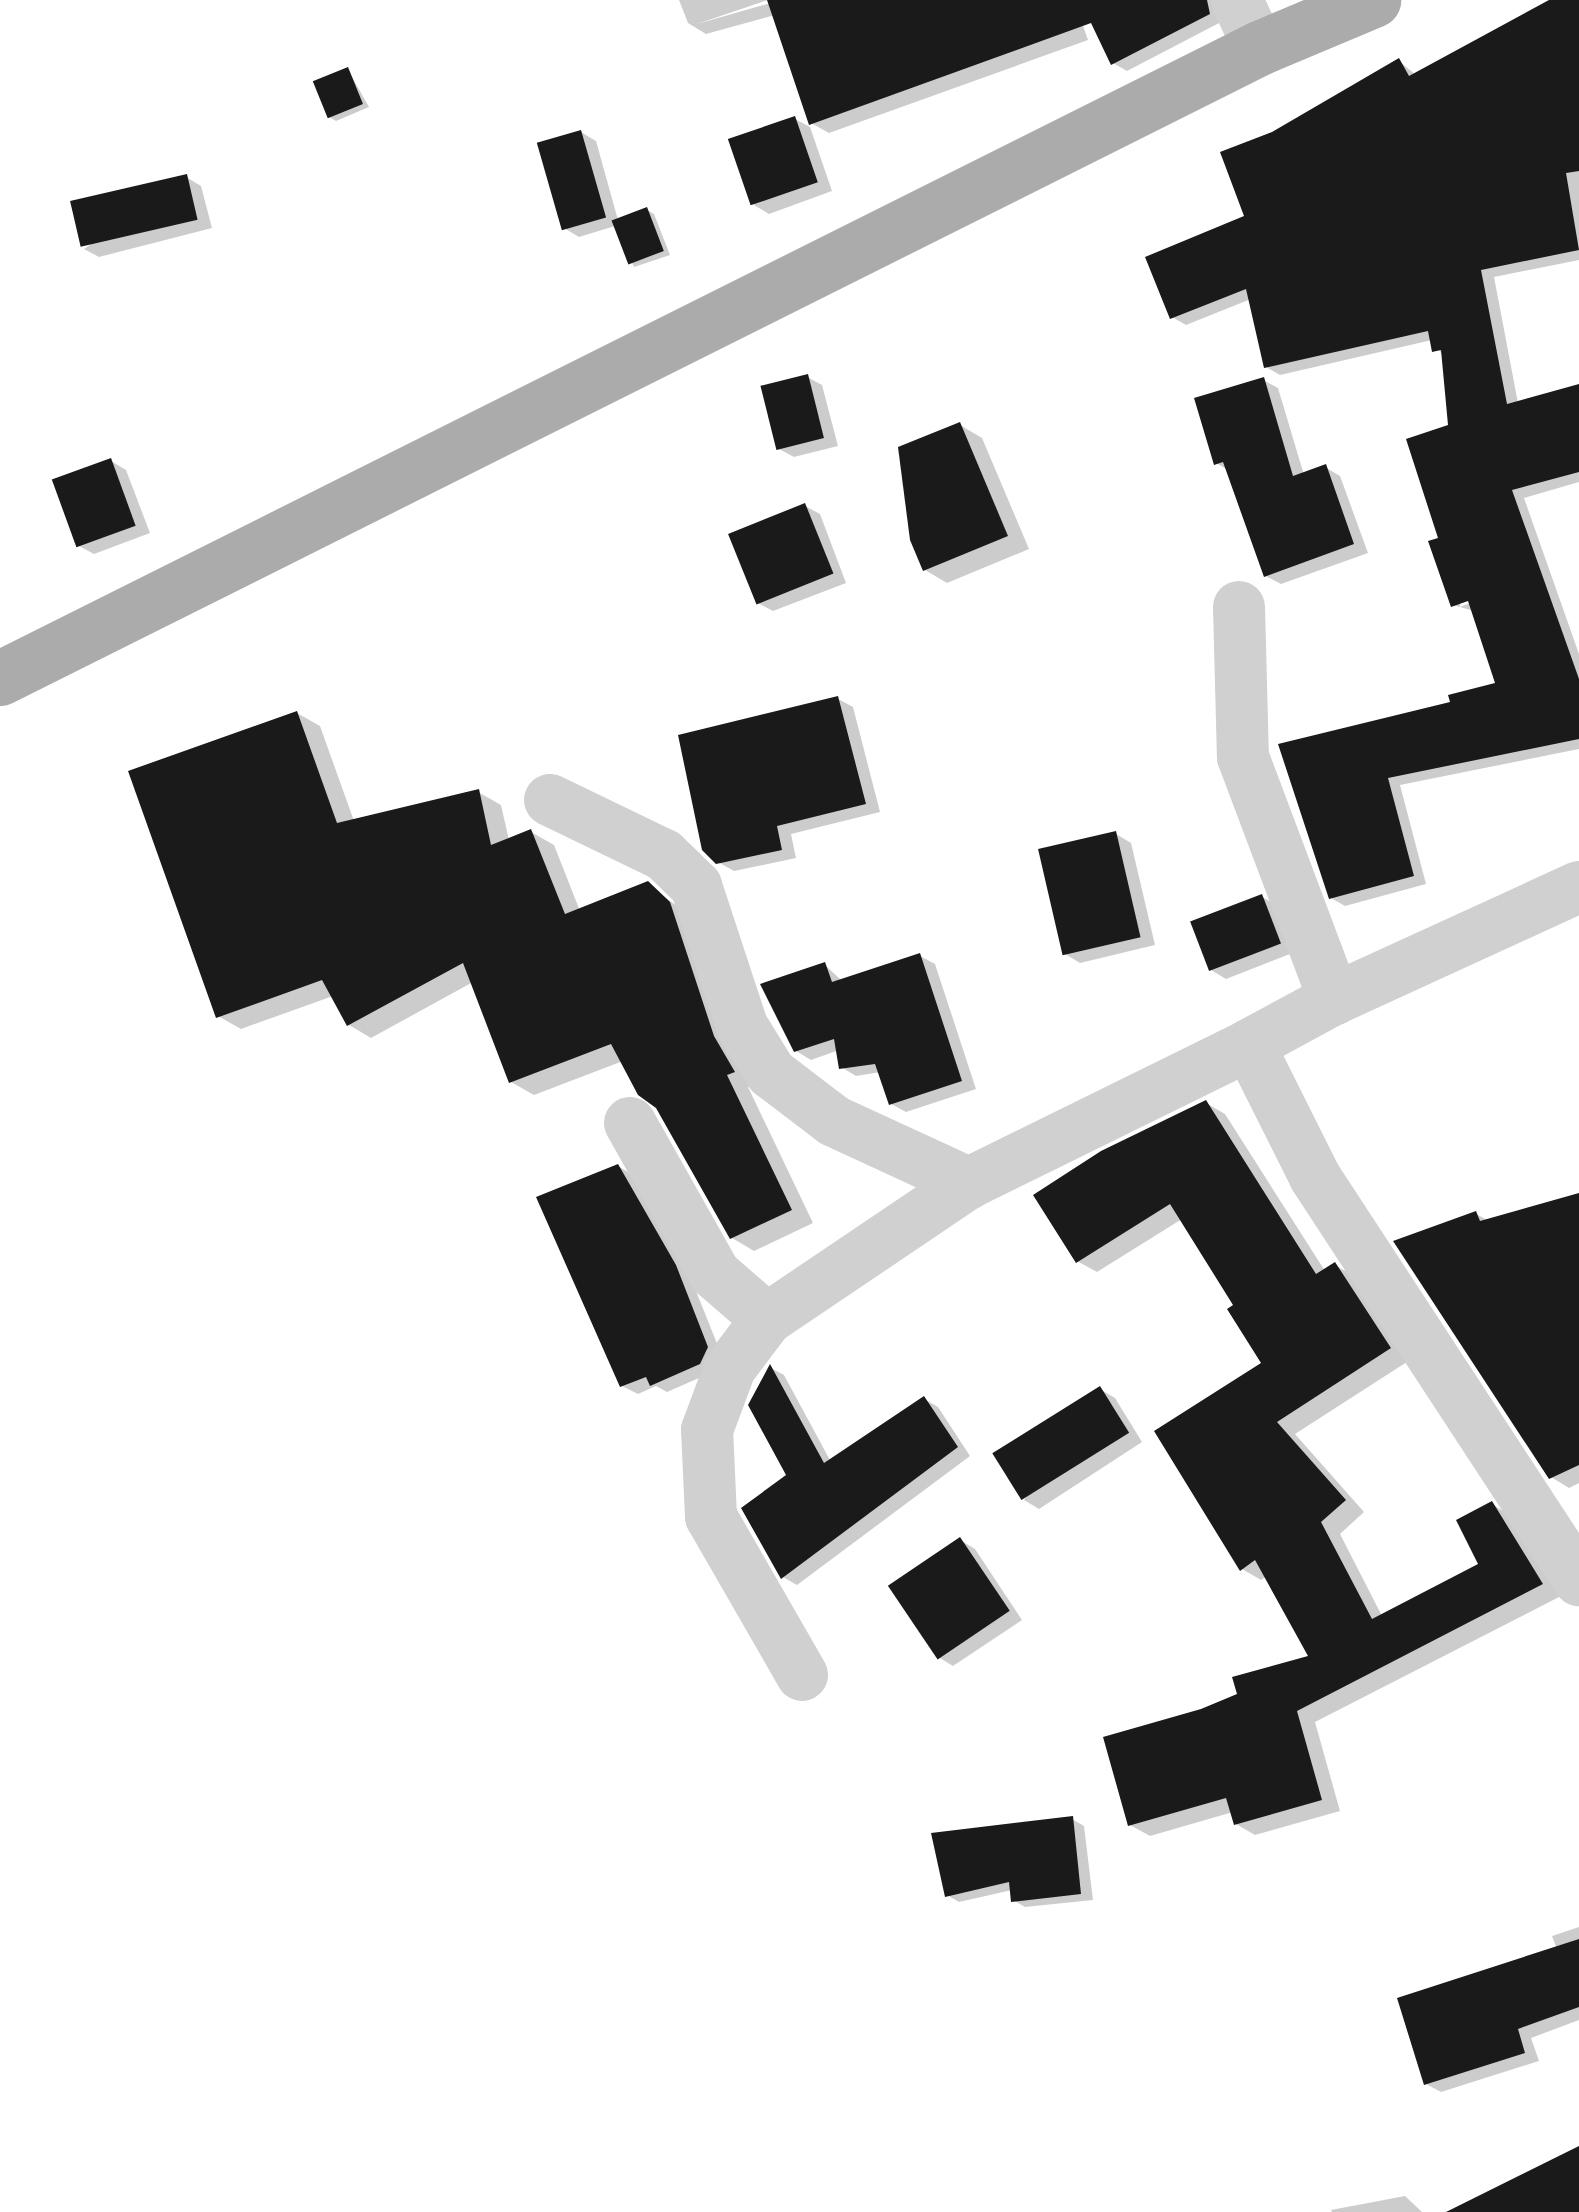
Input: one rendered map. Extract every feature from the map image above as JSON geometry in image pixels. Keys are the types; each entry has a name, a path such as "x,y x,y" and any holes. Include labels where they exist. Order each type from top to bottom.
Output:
{"main road":[{"path":"0,678 1248,24 1373,0"}],"street":[{"path":"1239,607 1243,758 1334,999"},
{"path":"550,800 664,855 696,886 742,1026 772,1073 834,1121 969,1183"},
{"path":"802,1675 711,1517 707,1430 730,1368 767,1319 969,1183 1249,1046 1334,999 1579,887"},
{"path":"1249,1046 1325,1193 1579,1580"},
{"path":"630,1123 714,1274 767,1319"}],"building":[{"path":"767,0 1207,0 1210,14 1111,65 1091,23 809,125"},
{"path":"1549,0 1579,0 1579,171 1566,173 1579,250 1481,270 1507,404 1579,384 1579,472 1512,490 1579,679 1579,739 1388,778 1414,876 1329,899 1278,744 1450,702 1448,695 1495,683 1468,601 1451,607 1428,541 1438,538 1406,439 1448,425 1441,350 1432,352 1428,331 1264,368 1246,289 1170,319 1145,257 1244,216 1220,152 1272,132 1399,58 1409,76"},
{"path":"348,67 363,104 328,118 313,81"},
{"path":"795,116 818,182 751,205 728,139"},
{"path":"581,130 606,217 562,230 537,143"},
{"path":"187,174 198,220 81,247 70,201"},
{"path":"647,207 664,251 628,264 612,221"},
{"path":"808,374 824,438 776,450 760,386"},
{"path":"1264,377 1293,476 1326,464 1354,544 1264,577 1223,462 1214,465 1194,398"},
{"path":"960,422 1008,536 923,571 910,540 898,447"},
{"path":"111,458 136,526 76,547 52,480"},
{"path":"805,503 833,573 757,605 728,534"},
{"path":"838,696 866,804 777,826 782,850 716,864 702,850 678,735"},
{"path":"297,711 337,823 479,789 491,845 531,829 565,914 648,881 670,902 714,1036 735,1072 727,1075 792,1210 730,1239 656,1108 638,1095 611,1044 509,1083 463,963 347,1026 322,980 216,1018 128,771"},
{"path":"1116,831 1141,937 1063,955 1038,849"},
{"path":"1262,894 1281,943 1209,971 1190,922"},
{"path":"920,953 962,1081 889,1105 875,1064 839,1069 834,1039 794,1052 760,984 825,962 832,982"},
{"path":"1206,1100 1316,1274 1335,1262 1391,1348 1277,1422 1346,1500 1321,1522 1372,1619 1478,1564 1456,1520 1492,1501 1543,1584 1297,1711 1322,1800 1234,1825 1226,1798 1128,1826 1103,1737 1201,1709 1237,1694 1232,1677 1308,1656 1255,1560 1240,1571 1154,1431 1261,1363 1227,1309 1233,1305 1170,1204 1076,1263 1033,1195 1101,1151"},
{"path":"618,1164 676,1265 708,1347 700,1364 650,1386 646,1377 620,1387 536,1197"},
{"path":"1579,1193 1579,1465 1549,1479 1393,1241 1476,1211 1480,1221"},
{"path":"770,1364 824,1463 924,1396 958,1447 781,1579 741,1508 786,1475 748,1405"},
{"path":"1100,1386 1129,1433 1021,1500 992,1453"},
{"path":"960,1537 1010,1611 938,1659 888,1586"},
{"path":"1073,1816 1081,1894 1011,1902 1009,1882 945,1897 931,1833"},
{"path":"1579,1939 1579,2007 1518,2029 1525,2053 1424,2085 1397,1998"},
{"path":"1579,2146 1579,2212 1446,2212"}]}
